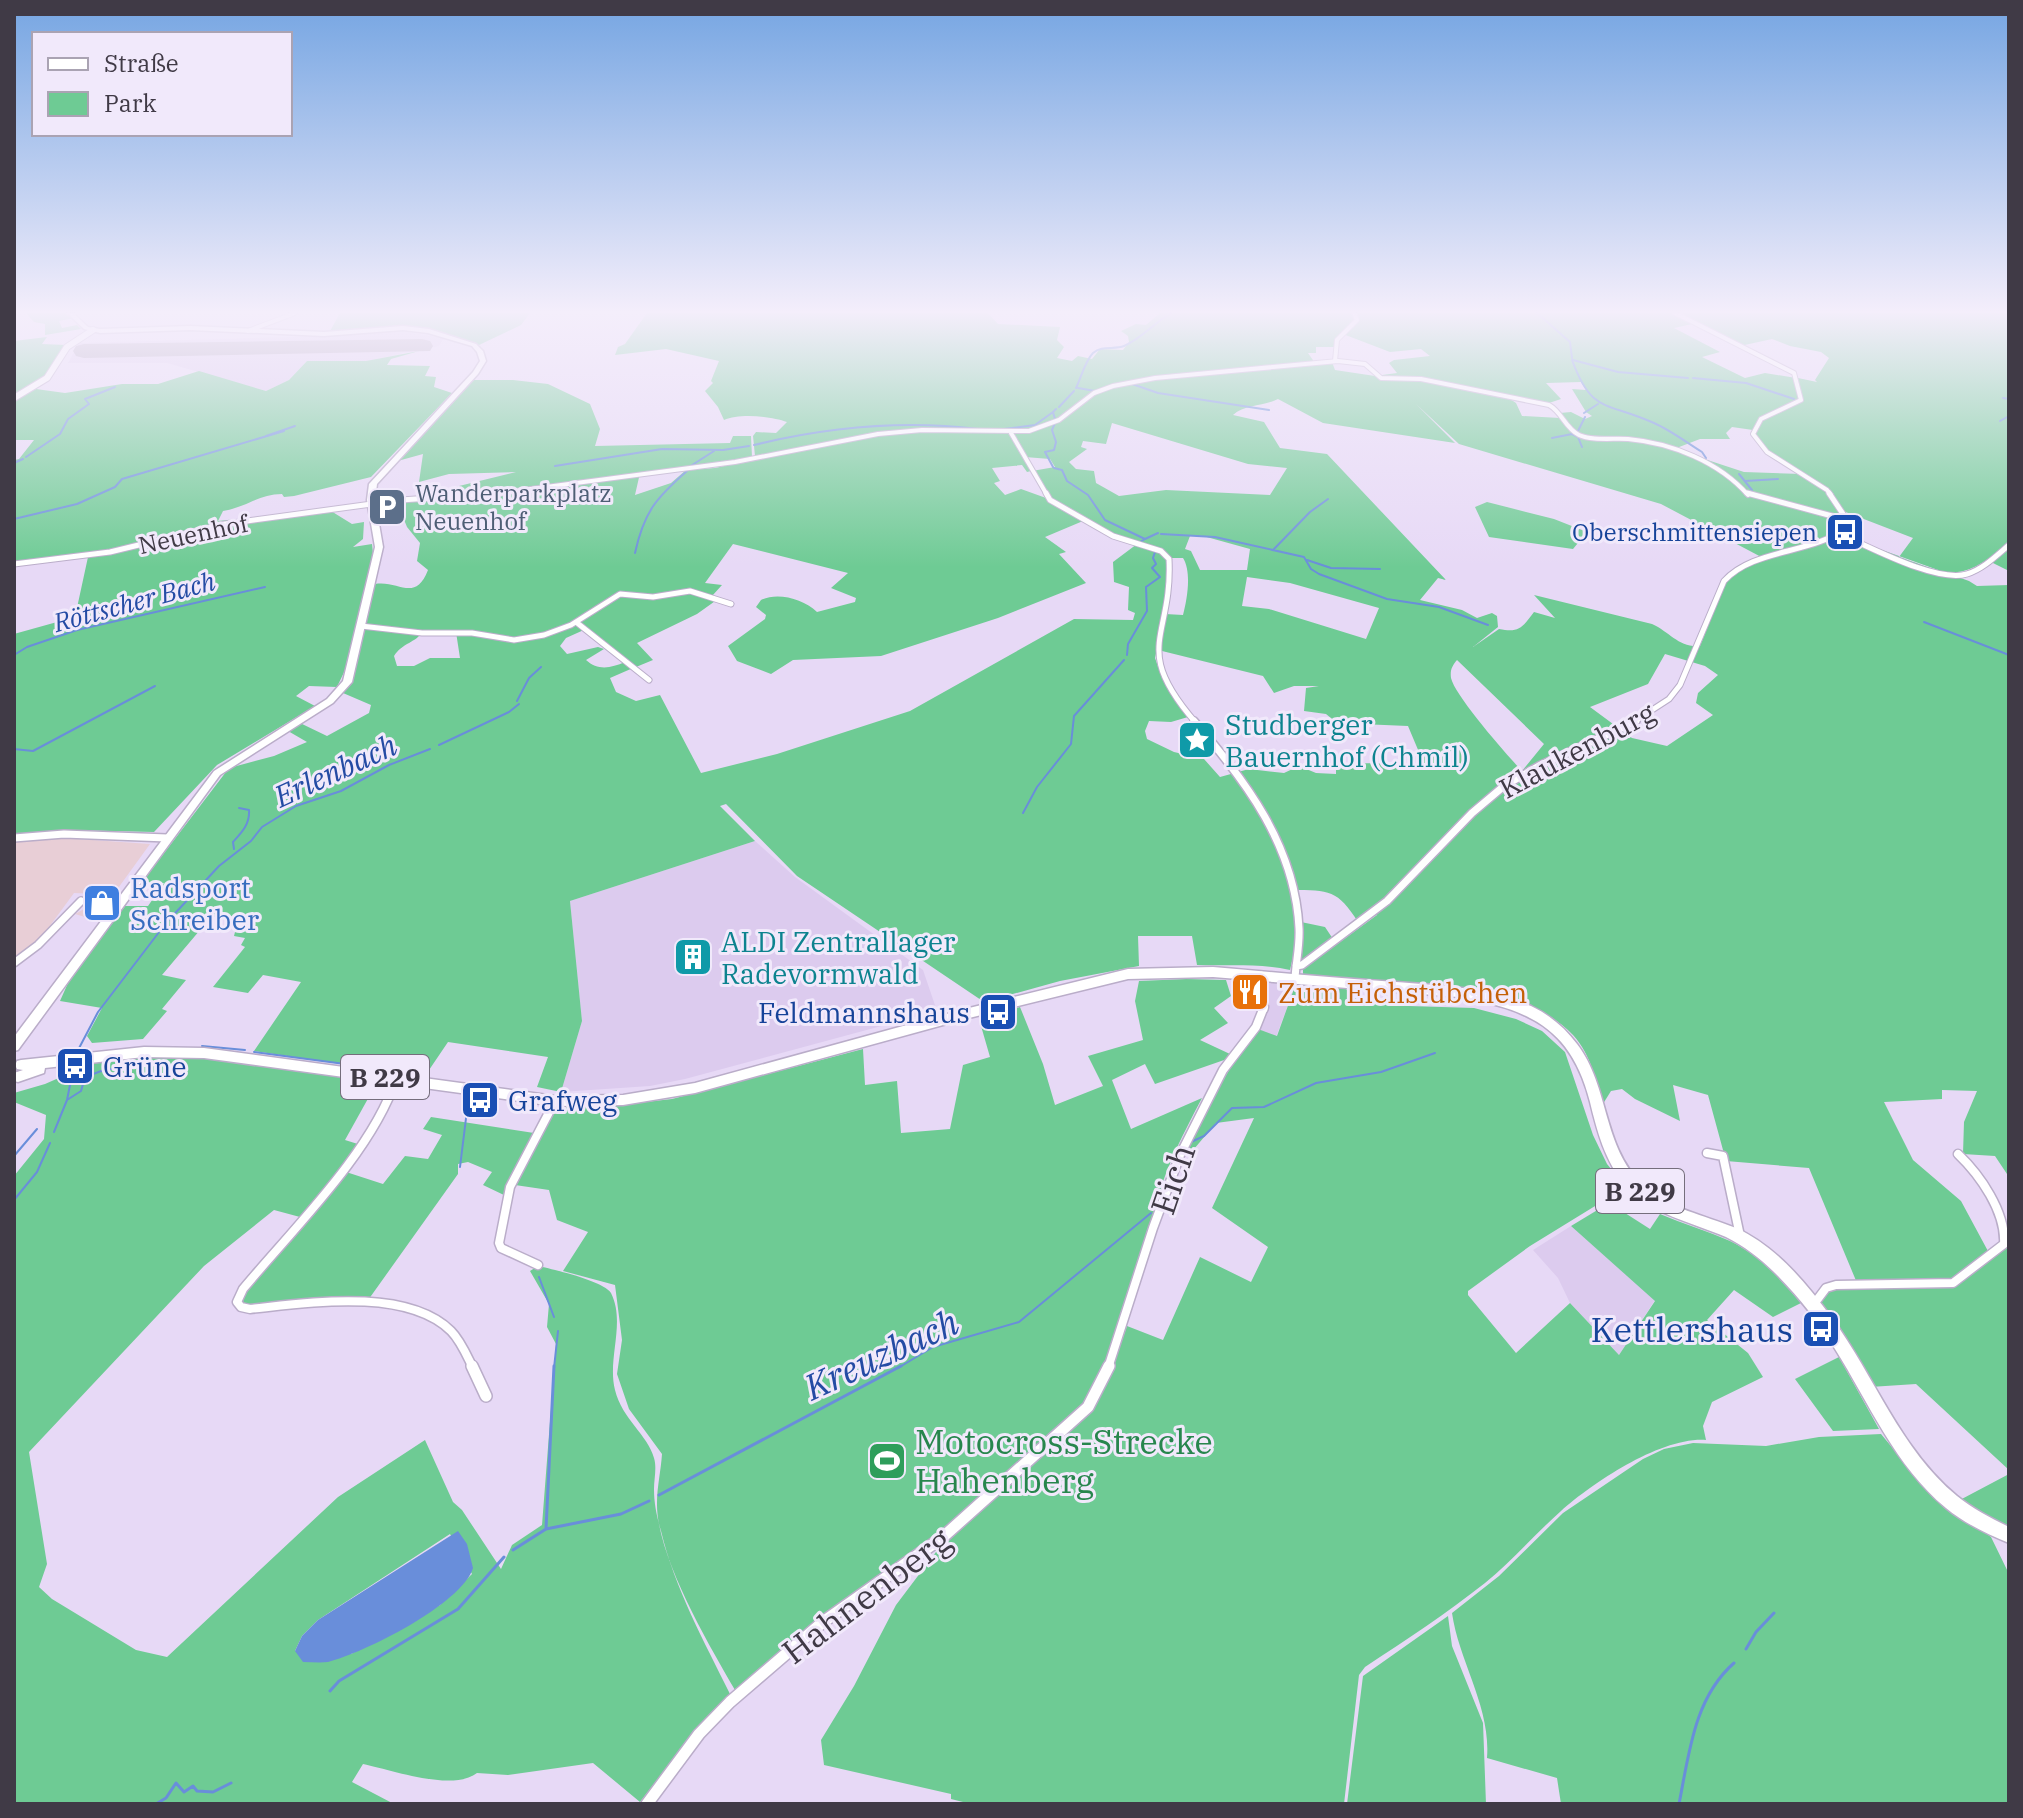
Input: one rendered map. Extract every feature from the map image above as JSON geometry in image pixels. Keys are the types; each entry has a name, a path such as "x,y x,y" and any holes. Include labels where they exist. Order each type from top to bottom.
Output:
{"main road":[{"path":"17,1070 18,1041 217,773 244,753 317,710 347,682 379,547 371,490 377,477 451,398"},
{"name":"B 229","path":"17,1070 128,1053 182,1052 555,1101 640,1098 751,1074 1108,977 1155,971 1261,975 1296,972 1469,994 1510,1005 1548,1022 1567,1036 1580,1054 1605,1138 1632,1184 1666,1209 1740,1238 1774,1263 1813,1305 1842,1345 1895,1439 1935,1486 1974,1518 2009,1535"}],"street":[{"name":"Neuenhof","path":"14,564 110,552 225,524 371,503 472,497 687,469 754,459 864,436 922,430 1011,433 1034,430 1059,420 1088,398"},
{"path":"1517,398 1554,407 1574,433 1586,437 1632,439 1677,450 1720,470 1751,497 1847,520"},
{"path":"1801,398 1761,419 1752,431 1764,450 1827,490 1847,520 1848,528 1840,534"},
{"path":"1011,433 1046,496 1104,531 1161,551 1170,561 1156,656 1164,678 1189,717 1229,764 1280,838 1299,922 1296,972"},
{"path":"1840,534 1917,564 1958,575 1976,570 2009,545"},
{"name":"Klaukenburg","path":"1296,972 1383,905 1497,790 1648,714 1670,698 1680,685 1727,577 1743,563 1795,553 1840,534"},
{"path":"361,626 422,633 466,633 514,640 544,635 576,622 620,594 653,597 690,591 731,604"},
{"path":"576,622 649,680"},
{"path":"14,838 64,834 167,838"},
{"path":"14,963 38,945 81,901"},
{"name":"Eich","path":"1096,1396 1106,1376 1179,1151 1231,1056 1263,1020 1265,1007 1261,975"},
{"path":"396,1079 388,1103 365,1142 243,1289 237,1302 241,1307 250,1309 304,1303 377,1305 431,1316 448,1328 463,1348 486,1396"},
{"path":"538,1265 509,1253 499,1243 510,1187 555,1101"},
{"path":"1707,1153 1723,1156 1740,1238"},
{"path":"1813,1305 1826,1288 1836,1285 1953,1283 2004,1244 2006,1233 1996,1211 1972,1166 1958,1154"},
{"name":"Hahnenberg","path":"647,1804 699,1734 730,1702 823,1622 943,1537 1088,1407 1096,1396"}],"shaded area":[{"path":"50,837 150,844 95,920 75,914 91,905 98,894 74,893 41,938 14,959 14,841"},
{"path":"755,841 795,877 923,970 937,1011 685,1079 650,1086 561,1092 582,1021 570,901"},
{"path":"1264,980 1295,986 1276,1037 1258,1029 1266,1012"},
{"path":"1571,1226 1655,1300 1619,1355 1570,1303 1558,1278 1533,1250"}],"green space":[{"path":"447,398 371,477 294,496 266,496 223,511 218,521 237,519 236,523 331,511 352,524 364,522 363,539 353,547 372,544 373,553 346,668 337,687 309,686 296,696 315,706 217,765 154,832 66,830 14,835 14,634 75,617 88,557 96,554 14,563 14,460 19,459 34,440 14,440 14,399"},
{"path":"453,398 577,398 590,404 600,429 595,446 730,443 733,436 751,436 752,457 640,473 635,495 671,483 686,470 715,468 765,457 755,456 753,436 756,432 776,433 787,422 755,416 724,420 711,398 1508,398 1516,403 1522,416 1560,418 1564,423 1560,413 1571,412 1585,419 1592,416 1577,398 2009,398 2009,571 1989,561 2001,551 1972,568 1940,571 1977,586 2009,585 2009,1177 1995,1156 1963,1154 1964,1122 1977,1091 1942,1090 1942,1099 1884,1102 1913,1160 1961,1201 1989,1253 1957,1279 1946,1283 1857,1283 1809,1168 1726,1161 1708,1095 1673,1085 1680,1121 1635,1099 1622,1089 1611,1091 1601,1107 1592,1069 1573,1035 1549,1016 1518,1002 1446,986 1303,974 1303,969 1377,915 1371,913 1358,922 1344,904 1331,894 1292,890 1298,935 1290,970 1197,965 1192,936 1138,936 1139,966 1060,981 984,1002 797,876 726,804 720,806 755,841 570,901 582,1021 561,1092 537,1087 548,1057 448,1042 427,1073 394,1072 254,1051 301,982 263,975 248,993 213,987 245,947 241,945 245,938 234,936 239,916 211,917 162,975 186,980 162,1009 167,1011 143,1039 92,1043 87,1036 102,1008 60,1001 68,983 125,906 148,906 164,883 142,882 229,768 274,756 307,742 288,731 300,723 327,736 369,713 371,705 343,693 353,678 375,584 412,588 418,586 428,570 417,561 420,543 407,527 397,502 438,500 440,494 459,486 516,472 449,474 419,482 423,454 394,462","holes":["1278,399 1323,423 1455,443 1416,404 1459,444 1661,504 1765,559 1739,565 1730,572 1700,646 1686,645 1652,624 1534,595 1555,618 1534,612 1520,628 1499,629 1473,647 1498,627 1497,616 1492,613 1477,618 1462,610 1420,600 1438,578 1446,580 1327,454 1280,448 1264,422 1233,415 1243,409","1112,423 1248,464 1287,468 1270,495 1166,490 1119,496 1096,483 1094,471 1076,469 1069,462 1087,449 1081,447 1083,441 1106,444","1732,427 1753,430 1766,451 1802,474 1744,472 1674,449 1700,439 1730,439 1726,433","1010,433 1025,457 1050,459 1055,467 1032,471 1047,496 1105,531 1137,544 1113,562 1114,582 1129,587 1128,610 1135,613 1133,620 1074,619 910,711 777,754 701,773 660,695 636,701 616,692 610,678 633,668 625,662 615,666 595,666 586,660 604,649 598,647 567,654 560,646 566,638 586,629 574,624 590,612 580,623 632,664 636,667 653,660 637,643 697,614 718,599 707,596 712,596 722,585 705,583 733,544 848,573 831,588 856,598 855,602 817,612 790,598 761,600 756,607 766,615 765,619 728,646 737,661 771,674 793,660 881,656 998,618 1086,583 1059,554 1066,552 1045,537 1083,521 1046,498 1021,489 1005,495 994,483 1000,481 992,468 1022,465 1027,472 1031,471","1820,485 1828,490 1843,511 1913,538 1900,556 1840,535 1832,538 1846,528 1847,519","1190,536 1203,536 1250,549 1247,570 1200,570 1191,551 1185,549","1168,558 1183,558 1188,578 1183,615 1165,614 1158,650 1263,676 1274,693 1294,686 1319,686 1306,688 1304,711 1326,714 1337,723 1408,726 1424,764 1346,765 1336,768 1336,774 1316,773 1299,766 1284,773 1249,769 1220,777 1204,759 1174,752 1147,739 1145,731 1149,721 1171,722 1188,717 1162,678 1155,658 1162,626","1247,577 1290,583 1379,608 1366,639 1269,609 1242,606","422,632 456,632 460,658 430,658 414,666 397,666 394,656","1665,654 1705,666 1718,675 1698,693 1696,703 1713,715 1667,746 1632,738 1590,707 1648,684","1457,660 1544,744 1522,771 1482,725 1455,687 1451,673"]},
{"path":"1517,398 1560,398 1546,404"},
{"path":"1487,502 1554,519 1587,532 1573,549 1489,537 1475,507"},
{"path":"1301,922 1325,927 1333,939 1302,963 1299,962"},
{"path":"1226,980 1231,996 1214,1008 1228,1023 1200,1040 1230,1054 1227,1059 1155,1084 1145,1064 1112,1080 1131,1129 1202,1098 1165,1175 1104,1374 1084,1404 943,1531 829,1612 735,1690 686,1599 665,1548 657,1503 662,1454 629,1409 617,1374 622,1340 615,1285 563,1271 588,1232 557,1220 549,1190 515,1185 557,1106 610,1106 672,1099 863,1049 865,1085 897,1081 901,1133 950,1129 963,1065 990,1057 979,1019 1020,1007 1043,1064 1055,1105 1103,1086 1088,1056 1143,1040 1135,1001 1139,981"},
{"path":"1295,986 1344,988 1363,999 1409,1006 1474,1008 1516,1019 1542,1031 1565,1052 1593,1135 1607,1164 1626,1187 1530,1246 1468,1291 1468,1295 1516,1353 1570,1303 1619,1355 1655,1301 1571,1226 1609,1203 1650,1229 1660,1214 1730,1241 1760,1260 1801,1303 1773,1317 1734,1290 1707,1320 1748,1353 1763,1377 1712,1402 1703,1426 1706,1440 1688,1441 1649,1454 1591,1487 1485,1583 1365,1667 1359,1675 1344,1804 971,1804 951,1799 951,1794 824,1765 821,1740 854,1686 896,1605 942,1544 1091,1410 1106,1386 1127,1326 1163,1340 1200,1257 1251,1282 1268,1247 1212,1208 1254,1118 1216,1123 1194,1149 1183,1150 1236,1058 1258,1029 1277,1036"},
{"path":"139,1055 212,1058 390,1082 387,1087 375,1086 345,1140 361,1145 300,1217 274,1210 204,1266 29,1452 47,1564 39,1587 52,1599 136,1650 167,1657 338,1497 425,1440 453,1502 462,1510 501,1569 512,1545 542,1525 556,1344 547,1327 549,1304 530,1271 538,1266 589,1280 611,1293 617,1316 613,1366 615,1390 623,1410 651,1450 655,1466 655,1505 667,1552 691,1614 730,1694 695,1732 640,1802 593,1763 508,1775 477,1773 453,1780 422,1778 363,1764 352,1782 394,1804 14,1804 14,1176 44,1139 46,1115 14,1102 14,1093 45,1084 77,1070 85,1063","holes":["450,1534 472,1574 440,1605 351,1654 295,1651 302,1636 318,1620"]},
{"path":"431,1117 534,1133 506,1196 483,1185 492,1172 468,1162 458,1164 458,1174 366,1303 246,1306 241,1303 246,1290 343,1171 383,1184 405,1156 428,1159 442,1135 423,1129"},
{"path":"2009,1243 2009,1470 1916,1384 1870,1387 1815,1305 1827,1289 1961,1282"},
{"path":"1839,1357 1879,1429 1833,1431 1795,1379"},
{"path":"1881,1434 1928,1491 1991,1537 2009,1574 2009,1804 1561,1804 1557,1778 1487,1758 1480,1703 1452,1613 1499,1576 1563,1513 1643,1459 1664,1449 1693,1443 1766,1446 1819,1437"},
{"path":"2009,1474 2009,1530 1958,1501"},
{"path":"1448,1616 1452,1646 1483,1723 1486,1804 1347,1804 1363,1676"}],"water":[{"path":"458,1531 467,1544 473,1568 451,1597 410,1625 364,1649 328,1662 303,1662 295,1651 302,1636 318,1620"}],"waterway":[{"path":"26,457 60,434 68,419 89,404 85,399 88,398"},
{"path":"1059,407 1068,398"},
{"path":"1190,398 1269,410"},
{"path":"1594,398 1602,404 1660,426 1702,452 1706,458"},
{"path":"2003,398 2009,399"},
{"path":"1584,413 1598,404"},
{"path":"1053,412 1056,409"},
{"path":"1004,429 1035,425 1053,412"},
{"path":"1053,412 1055,419"},
{"path":"2000,421 2009,416"},
{"path":"1578,431 1585,417"},
{"path":"1053,467 1045,452 1054,450 1056,442 1052,430 1055,423"},
{"path":"754,445 866,427 922,425 978,429"},
{"path":"266,436 295,426"},
{"path":"14,519 77,504 115,487 122,479 284,431"},
{"path":"1552,438 1572,434 1578,437 1582,447"},
{"path":"555,466 662,449 723,450 749,446"},
{"path":"689,467 714,451"},
{"path":"14,463 23,459"},
{"path":"1054,468 1062,470 1067,481 1088,495 1105,520 1145,539"},
{"path":"635,553 647,516 667,489 687,471"},
{"path":"1739,474 1752,490"},
{"path":"1745,481 1778,479"},
{"path":"1274,549 1310,512 1328,499"},
{"path":"1145,539 1158,533"},
{"path":"1161,534 1215,537 1304,557 1311,569 1319,574 1387,599 1439,607 1488,625"},
{"path":"1140,542 1145,539"},
{"path":"1127,655 1128,644 1147,611 1146,587 1160,577 1152,568 1156,564 1153,558 1155,552"},
{"path":"1307,560 1331,568 1380,569"},
{"name":"Röttscher Bach","path":"14,655 27,647 77,630 265,587"},
{"path":"1924,622 2009,655"},
{"path":"1023,813 1037,787 1071,744 1074,716 1124,660"},
{"name":"Erlenbach","path":"517,701 529,678 541,667"},
{"path":"14,749 33,751 155,686"},
{"name":"Erlenbach","path":"439,745 509,712 519,704"},
{"name":"Erlenbach","path":"77,1052 98,1012 166,923 219,866 251,841 262,827 296,806 341,791 389,765 430,749"},
{"path":"234,849 233,842 245,828 249,815 249,810 239,808"},
{"path":"202,1046 245,1050"},
{"path":"254,1052 383,1069"},
{"name":"Kreuzbach","path":"1191,1142 1204,1136 1232,1108 1264,1107 1316,1083 1381,1072 1435,1053"},
{"path":"67,1100 81,1091 85,1077 104,1070 165,1061"},
{"name":"Erlenbach","path":"67,1100 73,1070"},
{"name":"Erlenbach","path":"54,1132 67,1100"},
{"path":"460,1167 468,1102"},
{"path":"14,1156 37,1129"},
{"name":"Erlenbach","path":"14,1200 37,1172 50,1143"},
{"name":"Kreuzbach","path":"898,1368 933,1347 1019,1322 1151,1213"},
{"path":"539,1277 554,1317"},
{"path":"554,1368 558,1331"},
{"path":"546,1529 554,1366"},
{"name":"Kreuzbach","path":"659,1495 901,1366"},
{"name":"Kreuzbach","path":"546,1529 621,1514 649,1501"},
{"name":"Kreuzbach","path":"513,1550 546,1529"},
{"name":"Kreuzbach","path":"330,1691 339,1681 458,1609 504,1557"},
{"path":"1746,1649 1756,1632 1774,1613"},
{"path":"1679,1804 1690,1747 1702,1710 1710,1693 1734,1663"},
{"name":"Kreuzbach","path":"156,1804 166,1798 176,1783 184,1792 193,1786 197,1791 213,1792 231,1783"}],"place":[{"name":"Wanderparkplatz Neuenhof","path":"387,507"},
{"name":"Oberschmittensiepen","path":"1845,532"},
{"name":"Studberger Bauernhof (Chmil)","path":"1197,740"},
{"name":"Radsport Schreiber","path":"102,903"},
{"name":"ALDI Zentrallager Radevormwald","path":"693,957"},
{"name":"Zum Eichstübchen","path":"1250,992"},
{"name":"Feldmannshaus","path":"998,1012"},
{"name":"Grüne","path":"75,1066"},
{"name":"Grafweg","path":"480,1100"},
{"name":"Kettlershaus","path":"1821,1329"},
{"name":"Motocross-Strecke Hahenberg","path":"887,1461"}]}
